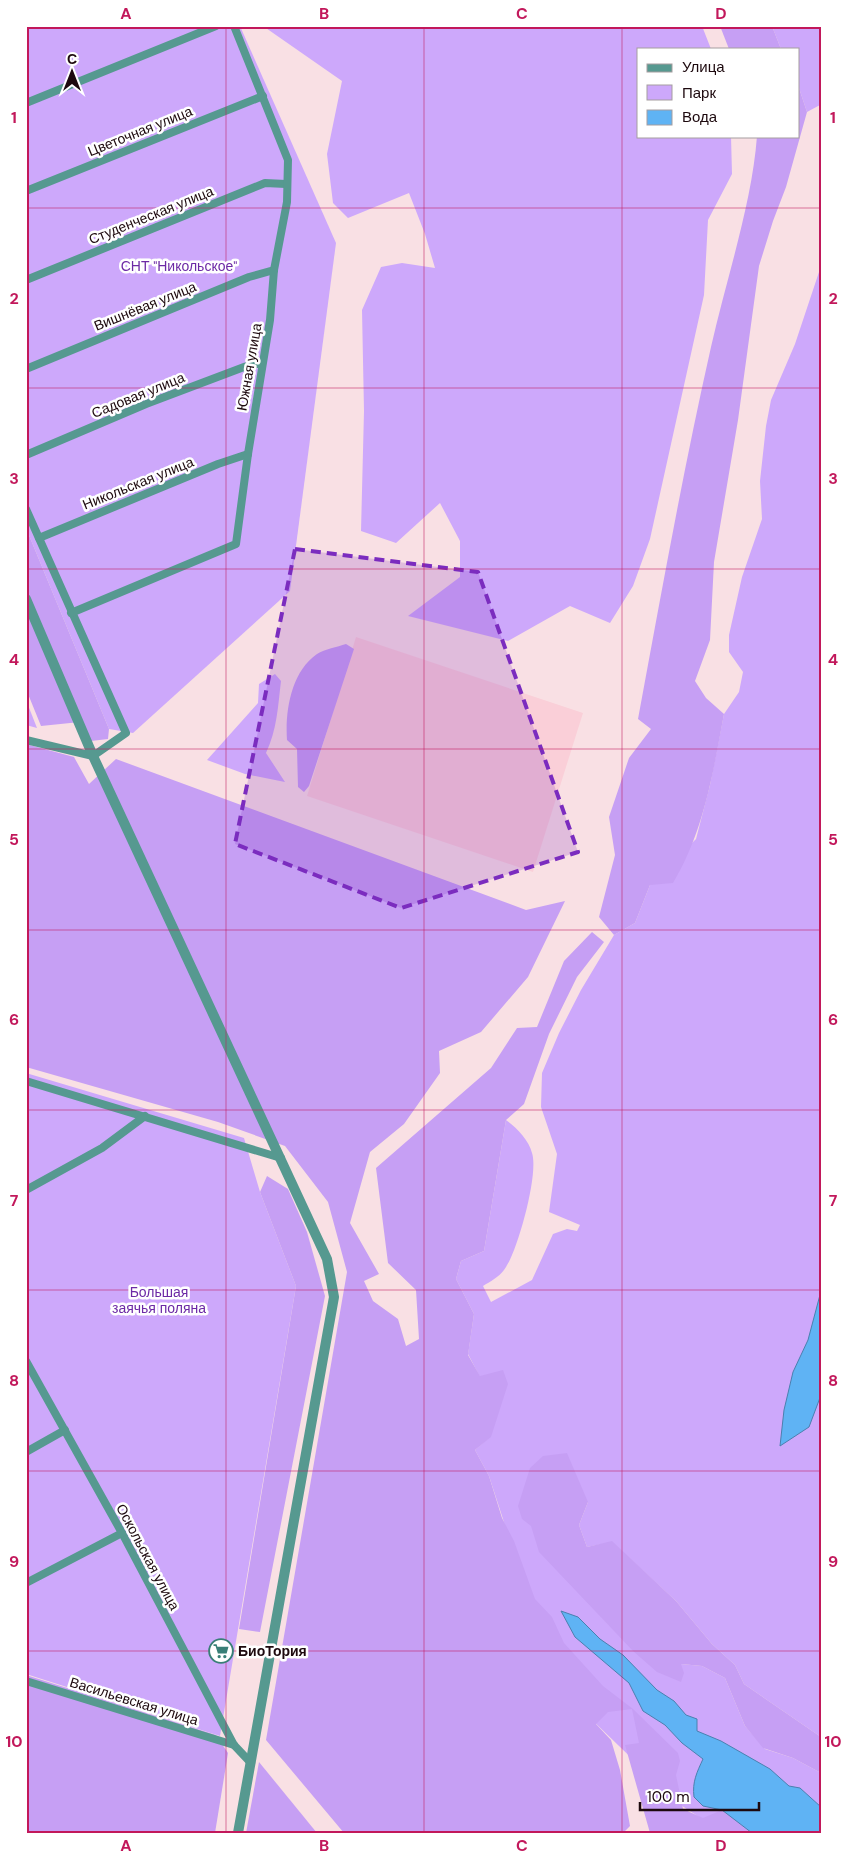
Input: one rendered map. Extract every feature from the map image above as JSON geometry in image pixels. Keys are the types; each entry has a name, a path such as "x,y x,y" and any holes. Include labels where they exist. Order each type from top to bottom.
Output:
{"street":[{"path":"26,103 216,26"},
{"name":"Южная улица","path":"71,613 236,544 261,363 270,320 274,270 287,202 286,184 289,172 288,160 234,26"},
{"name":"Цветочная улица","path":"26,191 263,96"},
{"name":"Студенческая улица","path":"26,280 265,183 286,184"},
{"name":"Вишнёвая улица","path":"26,369 249,277 274,270"},
{"name":"Садовая улица","path":"26,455 146,404 244,366 261,363"},
{"name":"Никольская улица","path":"39,538 218,464 248,454"},
{"path":"26,509 126,733 93,756 26,740"},
{"path":"26,599 93,756 328,1259 334,1297 238,1833"},
{"path":"26,1081 281,1158"},
{"path":"26,1190 102,1148 145,1116"},
{"name":"Оскольская улица","path":"26,1361 122,1533 234,1746 251,1763"},
{"path":"26,1452 65,1430"},
{"path":"26,1583 122,1533"},
{"name":"Васильевская улица","path":"26,1681 234,1746"}],"highlighted area":[{"path":"295,549 478,572 578,852 401,908 235,844"}],"shaded area":[{"path":"720,26 772,26 781,48 729,48"},
{"path":"800,91 807,112 800,137"},
{"path":"757,138 800,138 786,187 759,266 738,420 714,562 710,640 695,681 706,698 724,714 706,801 684,863 673,883 650,885 635,923 614,935 599,917 615,855 609,817 629,758 651,729 638,719 691,440 711,347 744,215"},
{"path":"26,528 109,729 108,739 91,741 80,722 41,726 26,689"},
{"path":"356,637 583,713 533,872 307,796"},
{"path":"346,644 354,649 309,786 304,792 298,787 297,749 287,740 287,717 292,693 301,671 308,662 320,652"},
{"path":"26,744 74,757 89,784 116,759 526,910 565,901 528,977 481,1032 439,1051 440,1073 404,1124 370,1152 350,1223 379,1274 364,1281 373,1301 398,1319 406,1346 419,1339 416,1290 388,1263 376,1168 491,1068 517,1028 537,1027 564,961 592,932 604,942 577,977 549,1034 524,1104 506,1120 484,1251 461,1261 456,1279 474,1314 468,1355 480,1376 503,1370 508,1384 491,1437 475,1450 489,1476 502,1518 514,1541 535,1599 552,1617 564,1643 603,1686 633,1709 678,1753 680,1761 676,1775 683,1809 703,1818 722,1810 751,1833 650,1833 625,1745 639,1743 632,1709 608,1712 596,1724 611,1740 620,1770 630,1826 623,1833 344,1833 266,1740 347,1272 328,1202 285,1146 218,1122 26,1067"},
{"path":"267,1176 288,1189 307,1232 325,1296 260,1632 239,1629 296,1286 260,1192"},
{"path":"567,1453 588,1502 579,1525 587,1547 612,1541 676,1601 712,1644 735,1665 744,1684 821,1737 821,1773 793,1758 763,1748 745,1726 725,1678 702,1666 681,1664 684,1673 681,1682 657,1672 633,1651 539,1552 531,1526 522,1519 518,1506 530,1468 543,1456"},
{"path":"26,1675 216,1735 228,1753 215,1833 26,1833"},
{"path":"259,1762 317,1833 246,1833"}],"green space":[{"name":"СНТ \"Никольское\"","path":"26,26 240,26 336,243 290,591 133,733 109,729 26,528"},
{"path":"263,26 702,26 711,48 637,48 637,138 731,138 732,174 708,220 704,295 650,539 633,586 610,623 570,606 508,641 408,616 460,577 460,541 440,503 396,543 361,531 364,411 362,310 381,267 402,263 435,268 425,234 409,193 348,218 333,203 327,154 342,81"},
{"path":"772,26 821,26 821,109 820,105 807,112 800,91 800,48 781,48"},
{"path":"821,266 821,1737 744,1684 735,1665 712,1644 676,1601 612,1542 587,1547 579,1525 588,1502 523,1512 586,1600 609,1625 681,1664 702,1666 725,1678 745,1726 765,1749 793,1758 821,1773 821,1833 724,1833 679,1804 588,1716 555,1679 489,1476 475,1450 491,1436 480,1377 468,1354 474,1314 456,1279 461,1261 484,1251 506,1120 522,1134 528,1143 532,1153 533,1177 526,1211 511,1258 496,1278 483,1286 491,1302 532,1280 553,1234 567,1229 577,1231 580,1225 549,1212 557,1154 541,1107 542,1073 559,1033 581,990 614,935 635,923 650,885 696,839 710,785 724,714 739,692 743,672 729,652 729,635 742,577 762,519 760,481 771,400 795,344"},
{"path":"275,674 281,681 279,700 275,727 266,753 285,782 245,774 207,760 258,703 259,684"},
{"path":"26,700 37,728 26,725"},
{"name":"Большая заячья поляна","path":"26,1073 244,1138 260,1192 296,1286 220,1736 26,1674"}],"water":[{"path":"821,1291 821,1395 809,1427 780,1446 784,1410 793,1372 808,1340"},
{"path":"561,1611 578,1617 600,1639 623,1655 657,1690 674,1701 686,1715 697,1719 697,1731 721,1741 770,1769 789,1786 800,1788 821,1807 821,1833 752,1833 722,1810 703,1806 694,1797 694,1787 703,1759 682,1743 665,1725 643,1711 629,1683 575,1637"}],"place":[{"name":"БиоТория","path":"221,1651"}]}
